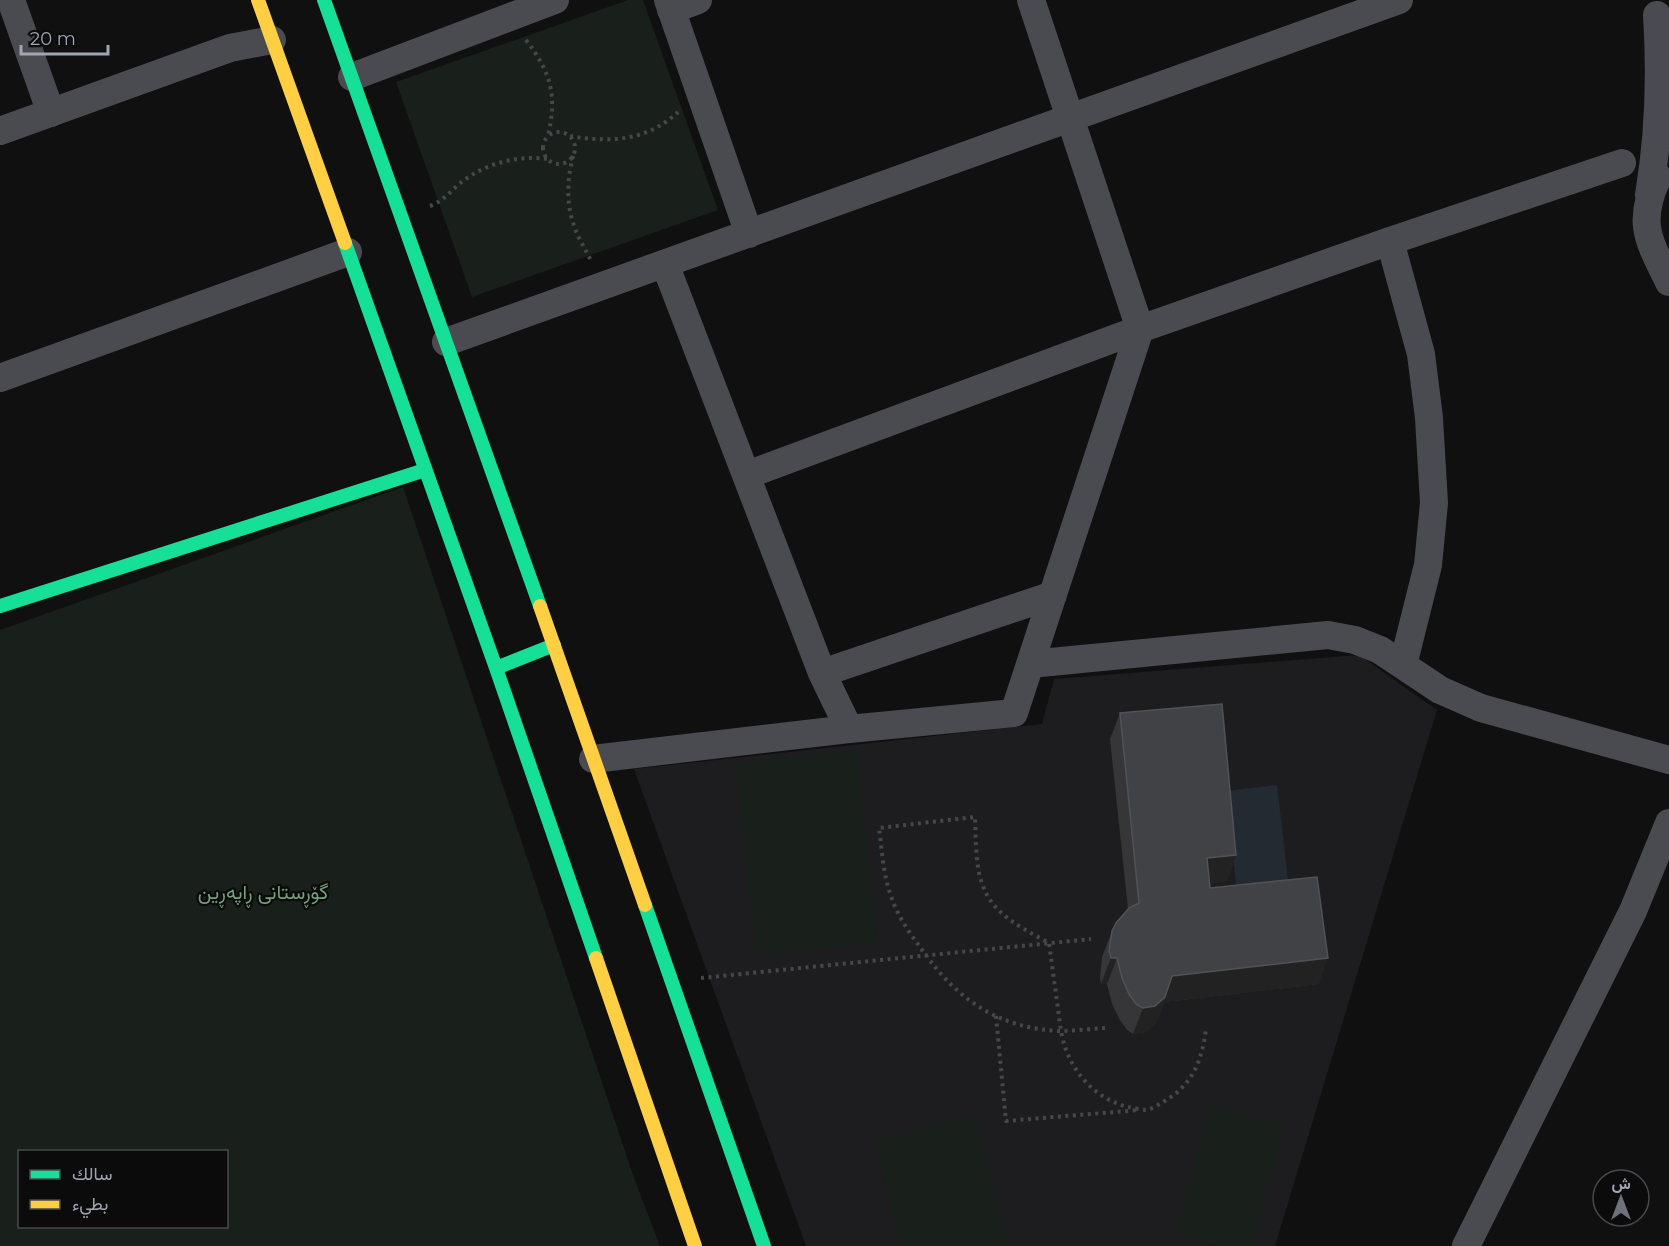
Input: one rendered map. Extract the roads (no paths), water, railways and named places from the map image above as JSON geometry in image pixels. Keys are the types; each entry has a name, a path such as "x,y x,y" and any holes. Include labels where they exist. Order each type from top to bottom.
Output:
{"street":[{"path":"11,0 51,113"},
{"path":"258,0 496,669 695,1246"},
{"path":"324,0 554,645 764,1246"},
{"path":"351,77 555,0"},
{"path":"698,0 670,5 749,234"},
{"path":"593,759 849,729 1014,713 1140,329 1031,0"},
{"path":"446,342 1399,0"},
{"path":"1658,14 1660,106 1646,220 1650,245 1667,275"},
{"path":"0,131 230,48 272,40"},
{"path":"747,475 1140,329 1622,163"},
{"path":"1649,195 1660,172 1669,163"},
{"path":"1390,241 1421,354 1429,418 1434,503 1428,565 1403,665"},
{"path":"0,378 348,252"},
{"path":"665,264 822,673 849,729"},
{"path":"0,606 425,470"},
{"path":"822,673 1053,595"},
{"path":"1030,664 1328,635 1363,643 1380,650 1440,690 1481,708 1669,760"},
{"path":"496,669 554,645"},
{"path":"1466,1246 1633,911 1669,823"}],"park label":[{"name":"گۆڕستانی ڕاپەڕین","path":"263,892"}]}
